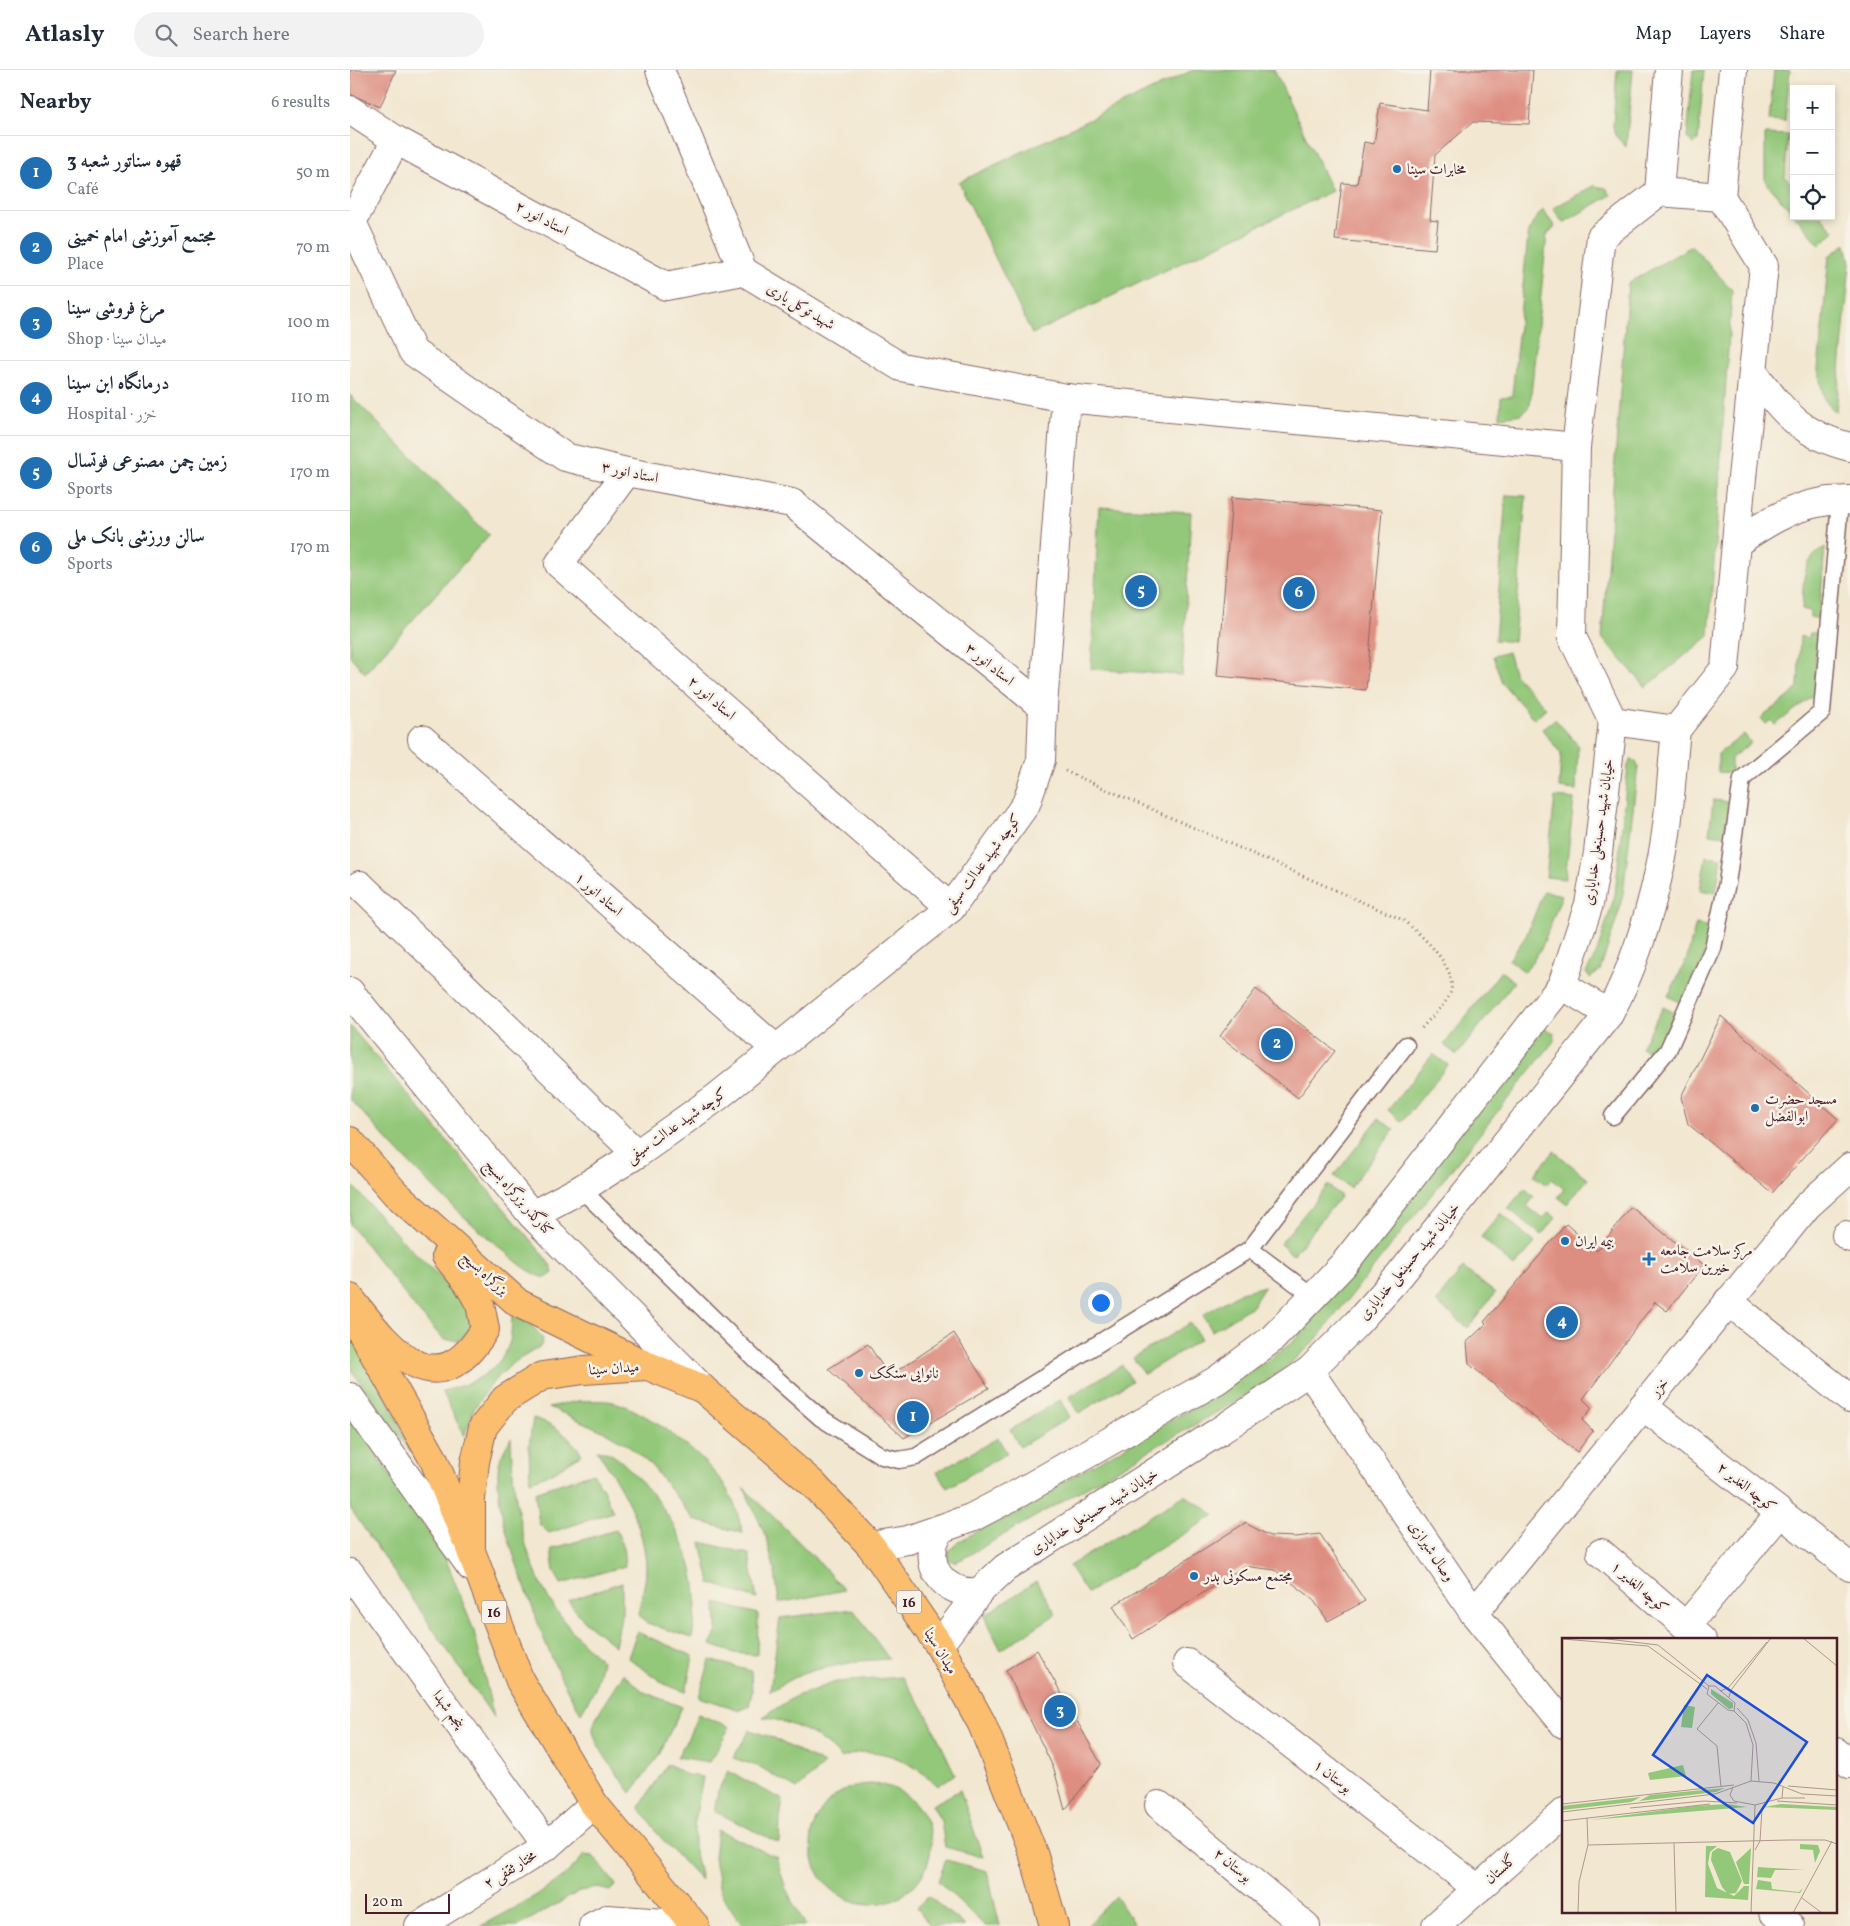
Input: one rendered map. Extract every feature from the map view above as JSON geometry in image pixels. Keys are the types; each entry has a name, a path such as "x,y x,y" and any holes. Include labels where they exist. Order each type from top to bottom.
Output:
{"highway":[{"name":"بزرگراه بسیج","path":"350,1141 395,1193 518,1303 648,1366"},
{"path":"350,1298 374,1329 406,1360 426,1368 443,1368 461,1360 473,1348 485,1329 480,1304 468,1283 395,1193"},
{"name":"16","path":"350,1312 434,1460 471,1550"},
{"name":"میدان سینا","path":"695,1926 594,1804 520,1681 471,1550 471,1499 475,1462 483,1427 505,1399 542,1376 584,1370 648,1366 703,1389 812,1483 871,1546 939,1644 982,1724 1034,1856 1054,1926"}],"street":[{"path":"660,70 743,271"},
{"path":"1659,192 1669,70"},
{"path":"1721,197 1659,192 1601,237 1576,447 1572,637 1613,722 1676,730 1726,668 1736,543 1764,266 1721,197 1733,70"},
{"name":"استاد انور ۲","path":"350,110 396,140 666,286 743,271"},
{"name":"استاد انور ۳","path":"396,140 352,222 414,352 565,457 627,472 792,503 1043,706"},
{"name":"شهید توکل یاری","path":"743,271 901,367 1066,398 1576,447"},
{"path":"1753,372 1782,410 1799,425 1818,437 1850,447"},
{"name":"کوچه شهید عدالت سیفی","path":"532,1215 581,1189 637,1154 717,1097 951,908 1026,804 1041,760 1043,706 1066,398"},
{"name":"استاد انور ۲","path":"627,472 559,564 951,908"},
{"path":"1736,543 1767,522 1792,510 1823,501 1845,501"},
{"name":"خیابان شهید حسینعلی خدایاری","path":"871,1546 908,1540 939,1531 971,1518 1019,1493 1218,1380 1272,1339 1344,1264 1562,985 1589,904 1598,853 1613,722"},
{"name":"خیابان شهید حسینعلی خدایاری","path":"939,1644 980,1592 1005,1568 1218,1432 1309,1371 1356,1324 1400,1275 1609,1014 1627,980 1645,929 1661,865 1676,730"},
{"name":"استاد انور ۱","path":"422,739 776,1049"},
{"path":"360,885 637,1154"},
{"path":"1562,985 1609,1014"},
{"name":"کنارگذر بزرگراه بسیج","path":"350,992 532,1215 703,1389"},
{"name":"خزر","path":"1474,1612 1807,1206 1850,1167"},
{"path":"1728,1302 1850,1399"},
{"name":"وصال شیرازی","path":"1309,1371 1474,1612 1562,1722"},
{"path":"350,1397 483,1584"},
{"name":"کوچه الغدیر ۲","path":"1643,1406 1850,1568"},
{"path":"1694,1633 1780,1513"},
{"path":"939,1531 934,1541 932,1552 933,1564 943,1582 960,1591 980,1592"},
{"name":"کوچه الغدیر ۱","path":"1601,1553 1694,1633"},
{"name":"پنجم شهدا","path":"350,1573 547,1846"},
{"name":"بوستان ۱","path":"1187,1663 1478,1889"},
{"path":"1838,1754 1850,1764"},
{"name":"مختار ثقفی ۲","path":"419,1926 547,1846 594,1804"},
{"name":"بوستان ۲","path":"1158,1805 1306,1926"},
{"name":"گلستان","path":"1436,1926 1562,1814"},
{"path":"1041,1881 1059,1926"},
{"path":"1776,1914 1790,1926"},
{"path":"604,1924 695,1926"}],"lane":[{"path":"1613,1116 1668,1050 1713,948 1727,883 1742,779 1822,712 1845,501"},
{"path":"581,1189 763,1367 821,1418 882,1456 899,1460 916,1457 1250,1249 1406,1045"},
{"path":"1250,1249 1314,1297"}],"path":[{"path":"1041,760 1403,920 1430,942 1451,974 1449,996 1406,1045"}],"green space":[{"path":"1193,70 1274,70 1332,191 1032,334 959,182"},
{"path":"1617,70 1633,70 1626,147 1615,135 1613,126"},
{"path":"1693,70 1704,70 1698,141 1694,144 1687,138"},
{"path":"1774,70 1790,70 1785,121 1769,120"},
{"path":"1765,134 1788,135 1785,177 1790,182 1790,210 1765,181"},
{"path":"1594,186 1606,188 1611,195 1563,223 1553,208"},
{"path":"1543,210 1555,227 1547,234 1530,405 1522,414 1500,417 1501,397 1512,396 1528,235 1533,222"},
{"path":"1798,220 1824,220 1834,231 1820,245"},
{"path":"1846,244 1850,263 1836,413 1824,399 1818,370 1829,256"},
{"path":"1692,246 1732,290 1709,636 1646,687 1602,638 1628,283"},
{"path":"350,395 489,535 365,673 350,656"},
{"path":"1506,495 1526,496 1514,642 1495,640"},
{"path":"1099,507 1191,512 1182,675 1091,669"},
{"path":"1825,547 1819,619 1810,617 1810,611 1802,609 1804,582 1807,566 1811,559"},
{"path":"1810,633 1817,633 1815,690 1813,696 1775,725 1771,720 1766,724 1761,718 1790,696 1798,687 1800,636 1808,639"},
{"path":"1508,652 1515,675 1546,708 1534,719 1502,683 1493,656"},
{"path":"1555,719 1578,745 1576,790 1559,788 1561,754 1542,729"},
{"path":"1744,734 1751,743 1731,758 1731,773 1718,772 1718,754"},
{"path":"1631,760 1636,761 1638,766 1622,902 1600,971 1590,978 1586,973 1597,952 1615,895 1628,765"},
{"path":"1555,797 1574,799 1565,879 1546,877"},
{"path":"1713,800 1730,802 1725,836 1709,834"},
{"path":"1706,856 1721,858 1716,893 1700,890"},
{"path":"1544,891 1562,895 1541,949 1525,972 1509,960 1526,936"},
{"path":"1696,924 1711,927 1700,968 1681,1003 1668,996 1686,961"},
{"path":"1501,971 1514,982 1457,1055 1444,1045"},
{"path":"1663,1007 1675,1013 1654,1054 1641,1048"},
{"path":"350,1026 540,1251 551,1266 553,1273 546,1278 539,1276 515,1261 459,1212 422,1176 350,1099"},
{"path":"1544,1028 1554,1033 1554,1041 1314,1342 1297,1358 1260,1386 1220,1411 962,1559 954,1562 948,1559 948,1552 958,1542 1187,1411 1270,1359 1294,1341"},
{"path":"1433,1054 1448,1065 1402,1122 1388,1110"},
{"path":"1379,1118 1394,1130 1350,1188 1334,1176"},
{"path":"1554,1151 1588,1179 1567,1204 1558,1197 1564,1189 1552,1179 1546,1185 1534,1175"},
{"path":"350,1183 400,1238 470,1307 472,1330 460,1340 444,1340 417,1310 350,1224"},
{"path":"1328,1185 1341,1196 1293,1255 1280,1244"},
{"path":"1525,1188 1534,1197 1527,1206 1543,1219 1549,1212 1556,1218 1541,1235 1508,1208"},
{"path":"1501,1213 1535,1243 1514,1267 1481,1237"},
{"path":"1463,1268 1495,1293 1468,1328 1436,1302"},
{"path":"1265,1286 1252,1306 1212,1331 1203,1315 1241,1292"},
{"path":"512,1317 522,1320 533,1327 543,1339 541,1346 513,1363 494,1381 475,1407 464,1436 442,1391 482,1376 498,1363 509,1344"},
{"path":"1190,1323 1201,1339 1144,1374 1133,1358"},
{"path":"350,1331 394,1413 411,1452 350,1368"},
{"path":"1122,1365 1132,1381 1079,1413 1069,1397"},
{"path":"1060,1400 1070,1417 1020,1447 1010,1430"},
{"path":"578,1401 615,1402 649,1418 681,1441 710,1467 721,1480 734,1502 743,1533 694,1520 652,1466 626,1444 607,1433 549,1407"},
{"path":"350,1415 445,1557 474,1631 494,1718 350,1508"},
{"path":"533,1418 555,1427 582,1454 554,1472 530,1481 529,1446"},
{"path":"511,1438 512,1464 519,1516 533,1565 543,1588 556,1610 575,1635 602,1661 595,1689 581,1713 557,1670 512,1550 503,1520 498,1489 498,1468"},
{"path":"998,1438 1007,1453 947,1488 937,1472"},
{"path":"597,1450 613,1455 630,1470 658,1501 678,1533 686,1550 695,1585 696,1603 692,1638 647,1623 638,1615 646,1569 642,1537 623,1492"},
{"path":"593,1473 603,1489 613,1512 549,1533 539,1524 535,1492"},
{"path":"744,1488 816,1559 844,1590 779,1603 775,1572 766,1537"},
{"path":"1185,1495 1215,1515 1087,1593 1069,1566"},
{"path":"616,1530 623,1545 625,1566 561,1584 554,1571 551,1549"},
{"path":"701,1542 749,1554 757,1599 710,1583"},
{"path":"1036,1581 1056,1614 1001,1650 984,1616"},
{"path":"622,1582 622,1613 615,1646 586,1623 568,1601"},
{"path":"716,1603 758,1614 757,1655 734,1653 711,1645 717,1630"},
{"path":"853,1609 889,1659 859,1661 805,1672 770,1691 780,1618"},
{"path":"637,1632 693,1656 686,1692 666,1685 628,1658"},
{"path":"710,1660 751,1671 752,1692 749,1706 740,1710 699,1697"},
{"path":"623,1674 644,1692 682,1707 658,1757 631,1793 602,1752 593,1729 601,1709"},
{"path":"902,1677 926,1713 955,1774 938,1786 922,1773 895,1757 875,1752 864,1752 841,1758 824,1742 806,1731 796,1726 763,1717 794,1697 836,1682"},
{"path":"698,1714 730,1727 709,1762 677,1757 689,1736"},
{"path":"750,1730 773,1738 824,1764 797,1789 760,1767 733,1758"},
{"path":"668,1764 687,1775 703,1777 694,1826 694,1849 701,1880 662,1839 639,1807"},
{"path":"728,1771 783,1800 779,1843 714,1811 718,1791"},
{"path":"871,1784 894,1788 913,1802 927,1821 931,1844 927,1867 913,1886 894,1900 871,1904 848,1900 829,1886 815,1867 811,1844 815,1821 829,1802 848,1788"},
{"path":"960,1790 983,1857 945,1847 941,1821 932,1805"},
{"path":"717,1830 776,1857 786,1889 806,1926 742,1925 720,1892 714,1858"},
{"path":"584,1855 593,1856 616,1885 610,1891 598,1888 580,1891 518,1926 481,1926 549,1887 574,1867"},
{"path":"946,1860 987,1871 1000,1926 985,1926 938,1881"},
{"path":"928,1896 965,1926 930,1926 917,1907"},
{"path":"1116,1896 1135,1926 1087,1926"}],"building":[{"path":"350,70 396,70 380,107 350,94"},
{"name":"مخابرات سینا","path":"1430,70 1533,70 1529,124 1473,122 1435,155 1430,220 1438,221 1435,249 1335,240 1342,183 1357,184 1364,142 1374,144 1380,103 1427,110"},
{"path":"1232,497 1382,510 1366,690 1217,676"},
{"path":"1256,989 1335,1051 1298,1098 1220,1036"},
{"name":"مسجد حضرت ابوالفضل","path":"1721,1016 1838,1119 1772,1193 1688,1124 1681,1097"},
{"path":"1631,1207 1704,1265 1667,1311 1655,1302 1583,1399 1592,1408 1582,1420 1593,1431 1577,1452 1469,1364 1467,1342 1486,1324 1484,1322 1566,1224 1597,1251"},
{"path":"954,1333 989,1388 904,1438 828,1369 868,1344 889,1376"},
{"name":"مجتمع مسکونی بدر","path":"1245,1523 1270,1536 1296,1537 1320,1534 1365,1601 1328,1621 1312,1598 1275,1570 1244,1566 1133,1639 1113,1606"},
{"path":"1037,1650 1101,1764 1065,1810 1054,1769 1006,1670"}],"place":[{"name":"مخابرات سینا","path":"1397,169"},
{"name":"زمین چمن مصنوعی فوتسال","path":"1141,591"},
{"name":"سالن ورزشی بانک ملی","path":"1299,593"},
{"name":"مجتمع آموزشی امام خمینی","path":"1277,1044"},
{"name":"مسجد حضرت ابوالفضل","path":"1755,1108"},
{"name":"بیمه ایران","path":"1565,1241"},
{"name":"مرکز سلامت جامعه خیرین سلامت","path":"1649,1259"},
{"name":"درمانگاه ابن سینا","path":"1562,1322"},
{"name":"نانوایی سنگک","path":"859,1373"},
{"name":"قهوه سناتور شعبه 3","path":"913,1417"},
{"name":"مجتمع مسکونی بدر","path":"1194,1576"},
{"name":"مرغ فروشی سینا","path":"1060,1711"}]}
